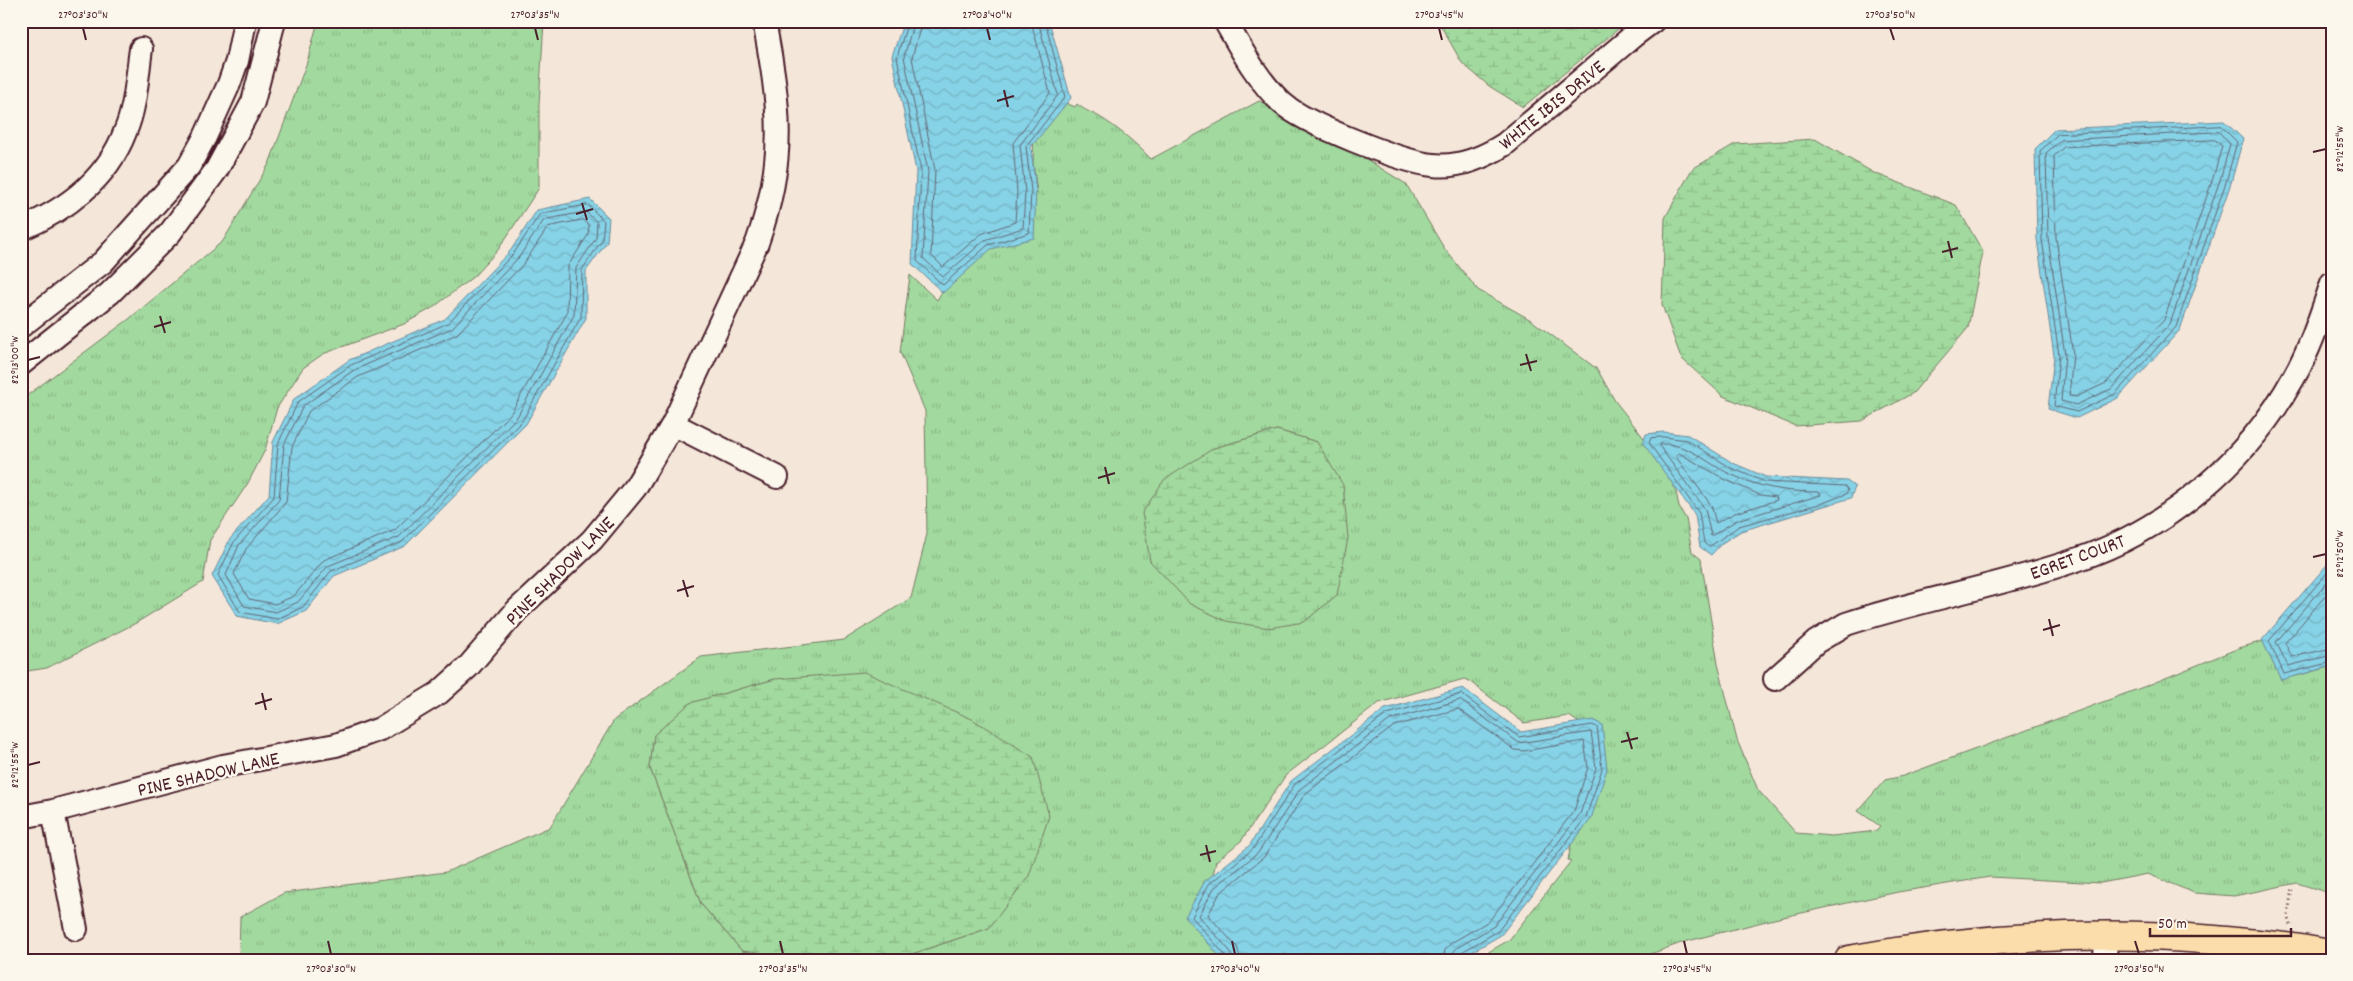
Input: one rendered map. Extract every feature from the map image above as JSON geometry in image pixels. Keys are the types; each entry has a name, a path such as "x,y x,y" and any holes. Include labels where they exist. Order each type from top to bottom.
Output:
{"main road":[{"path":"1849,960 1987,939 2106,947 2204,939 2289,948 2332,955"}],"street":[{"path":"21,326 103,262 188,166 205,137 229,84 237,61 245,21"},
{"path":"21,364 110,292 170,233 217,169 253,102 274,21"},
{"name":"PINE SHADOW LANE","path":"21,817 53,812 223,766 336,745 359,738 402,717 457,678 517,610 592,540 634,488 674,424 757,243 768,212 776,178 779,126 777,97 764,21"},
{"name":"WHITE IBIS DRIVE","path":"1226,21 1268,88 1293,111 1338,133 1400,157 1434,165 1466,163 1492,153 1653,21"},
{"path":"21,229 42,220 74,200 105,167 116,151 131,114 141,50"},
{"name":"EGRET COURT","path":"1775,679 1816,642 1846,624 2075,561 2136,534 2184,502 2226,468 2242,450 2293,380 2311,344 2332,283"},
{"path":"674,424 777,477"},
{"path":"53,812 76,929"}],"path":[{"path":"2289,948 2292,929 2288,914 2292,887"}],"green space":[{"path":"318,21 544,21 539,104 539,188 498,250 474,276 434,307 404,324 323,354 303,368 277,408 265,450 248,483 210,540 203,582 136,623 47,668 21,672 21,400 129,319 223,241 269,164 307,62"},
{"path":"1438,21 1628,21 1523,107 1489,86 1462,63"},
{"path":"1259,101 1307,122 1406,184 1444,248 1478,290 1531,320 1597,369 1615,401 1661,460 1676,491 1679,507 1686,519 1692,552 1701,559 1718,664 1737,740 1758,790 1796,833 1832,836 1877,831 1880,826 1858,811 1885,780 1903,776 2146,686 2239,648 2263,641 2274,665 2296,676 2332,666 2332,894 2297,883 2234,896 2194,893 2148,874 2101,883 1990,877 1898,892 1774,919 1684,942 1634,960 1475,960 1509,940 1571,861 1568,860 1593,732 1569,716 1524,723 1464,679 1379,703 1286,775 1241,841 1216,861 1213,875 1250,960 882,960 915,953 989,928 775,679 691,703 654,735 650,768 701,904 742,951 810,960 239,960 240,917 284,893 446,872 550,827 614,720 701,657 844,640 911,598 927,534 925,411 900,352 910,275 937,300 947,283 1037,193 1033,163 1034,126 1066,103 1075,107 1077,104 1105,120 1151,159","holes":["1277,430 1317,442 1214,448"]},
{"path":"1815,139 1874,173 1956,205 1983,252 1968,328 1913,393 1862,421 1795,426 1723,396 1681,358 1662,305 1665,218 1692,169 1735,144"},
{"path":"1277,430 1317,442 1343,485 1348,538 1337,595 1304,622 1269,628 1226,621 1190,604 1150,561 1142,513 1164,480 1214,448"},
{"path":"864,672 972,719 1033,757 1049,816 1029,876 989,928 915,953 882,960 810,960 742,951 701,904 650,768 654,735 690,703 775,679"}],"water":[{"path":"904,21 1049,21 1071,98 1031,147 1036,191 1034,238 991,249 943,293 912,264 916,171 892,56"},
{"path":"2224,121 2243,139 2231,183 2180,330 2118,398 2077,418 2048,409 2054,356 2037,239 2035,149 2055,129"},
{"path":"590,199 609,218 607,242 586,271 586,318 526,424 405,546 334,576 306,611 277,624 237,616 212,576 230,539 269,495 273,442 294,399 349,360 445,319 511,250 537,210"},
{"path":"1664,432 1688,435 1733,463 1766,477 1847,481 1855,487 1851,498 1741,531 1722,543 1711,555 1700,547 1695,515 1643,443 1646,434"},
{"path":"2332,559 2332,666 2281,680 2262,640"},
{"path":"1463,688 1521,732 1593,720 1602,725 1607,769 1591,819 1501,935 1458,960 1223,960 1185,917 1205,881 1249,846 1291,781 1385,709"}]}
